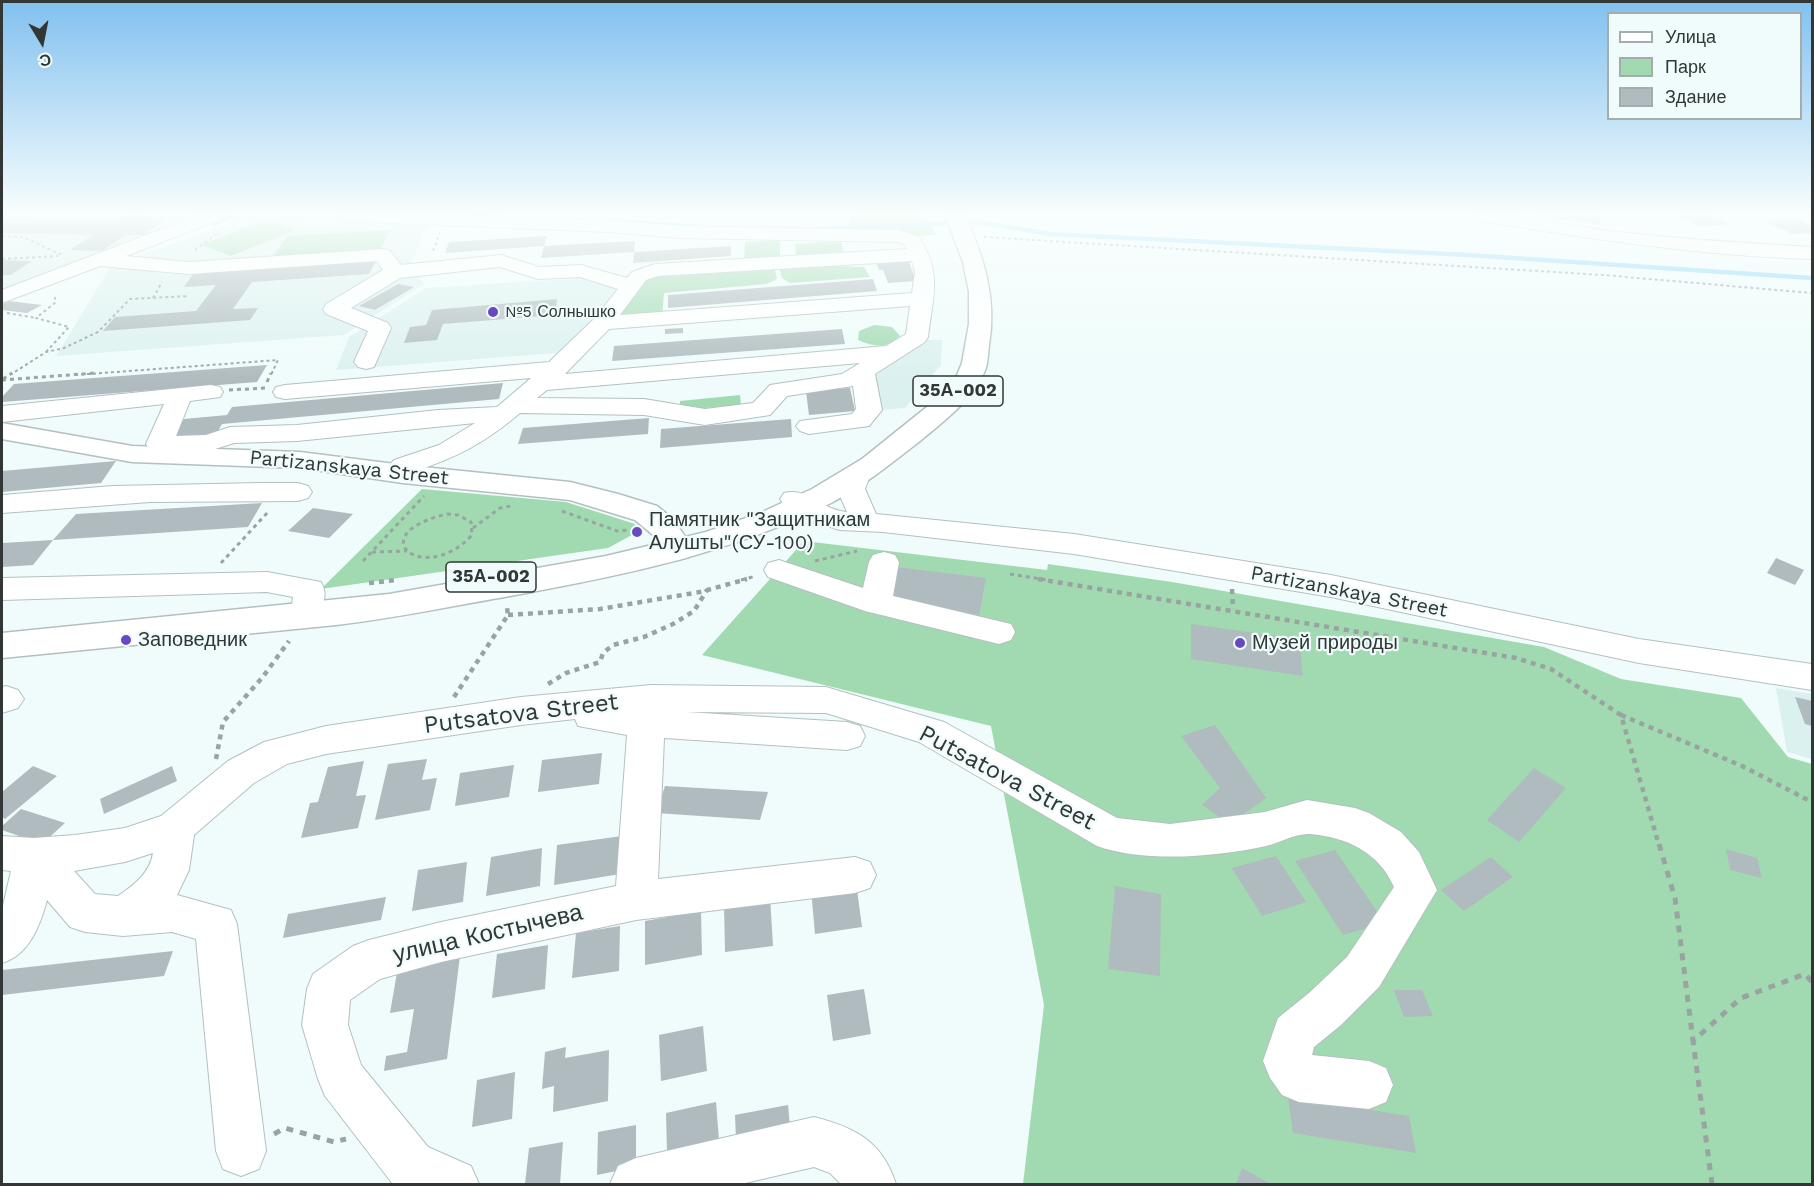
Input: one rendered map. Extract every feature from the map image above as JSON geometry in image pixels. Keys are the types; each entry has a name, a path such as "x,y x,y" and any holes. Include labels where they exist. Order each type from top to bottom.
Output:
{"main road":[{"path":"2,646 632,563 671,539 755,521 810,497 864,462 903,434 945,396 968,369 968,324 961,270"},
{"name":"35А-002","path":"810,497 855,478 890,454 964,385 974,367 982,327 982,294 972,270"},
{"name":"Partizanskaya Street","path":"2,431 132,454 300,460 403,474 570,491 608,500 646,513 671,539"},
{"name":"35А-002","path":"2,636 301,619 623,553 671,539"}],"street":[{"path":"2,297 73,270"},
{"path":"366,362 381,328 334,309 405,271 411,270"},
{"path":"530,270 538,273 581,271 631,286"},
{"path":"403,474 399,470 404,466 448,451 476,436 510,410 603,323 639,276 654,270"},
{"path":"871,270 876,280"},
{"path":"180,395 159,444 209,443 230,435 297,433 510,410 645,407 705,417 761,410 779,390 849,380 917,337 924,270"},
{"path":"2,279 52,278"},
{"path":"603,323 922,298"},
{"path":"274,390 671,371 895,352"},
{"path":"670,411 671,371"},
{"path":"809,426 860,421 869,410 863,372"},
{"path":"2,414 211,392"},
{"path":"755,521 862,519 851,489 855,478"},
{"path":"2,504 85,495 200,491 291,492"},
{"name":"Partizanskaya Street","path":"810,497 821,515 1074,544 1331,586 1639,651 1812,677"},
{"path":"876,603 885,562"},
{"path":"779,570 839,592 938,621 999,632"},
{"path":"2,589 267,582 310,590 301,619"},
{"name":"Putsatova Street","path":"18,854 75,853 125,844 174,828 241,772 277,752 326,741 557,707 651,698 826,700 930,732 1111,834 1170,841 1265,829 1307,817 1355,825 1387,844 1405,865 1416,890 1363,972 1325,1009 1294,1034 1287,1061 1299,1078 1369,1085"},
{"path":"557,707 644,732 755,730 847,736"},
{"path":"636,901 644,732"},
{"path":"123,916 146,902 165,881 175,846 174,828"},
{"path":"18,854 85,913 123,916 172,913 216,924 242,1151"},
{"path":"2,943 9,937 25,907 18,854"},
{"name":"улица Костычева","path":"415,1159 342,1079 325,1025 329,989 369,961 441,942 636,901 855,875"},
{"path":"636,1185 814,1142 839,1149 861,1167 870,1185"}],"path":[{"path":"1544,270 1812,293"},
{"path":"36,318 56,302 52,278"},
{"path":"46,352 64,348 98,332 130,299 189,296"},
{"path":"2,313 36,318 69,327 46,352 2,380"},
{"path":"2,380 278,360 274,390 211,392"},
{"path":"219,566 242,538 291,492"},
{"path":"371,552 407,551 425,557 448,553 467,542 473,528 500,508 521,504"},
{"path":"554,508 617,531 671,539"},
{"path":"363,561 411,510"},
{"path":"407,551 404,539 415,525 425,519 458,515 466,518 473,528"},
{"path":"1010,574 1516,658 1551,669 1621,715 1779,782 1812,802"},
{"path":"362,597 403,579"},
{"path":"557,707 566,697 548,698 544,691 550,681 563,673 585,669 600,662 603,653 613,645 644,637 673,624 694,610 707,590"},
{"path":"437,724 508,615 600,609 700,592"},
{"path":"218,764 216,755 223,722 262,678 301,619"},
{"path":"1621,715 1675,898 1712,1185"},
{"path":"1693,1041 1741,998 1805,974 1812,974"},
{"path":"1805,974 1812,982"},
{"path":"242,1151 285,1128 334,1142 415,1159"}],"shaded area":[{"path":"2,270 61,270 14,289 2,289"},
{"path":"108,270 416,270 424,284 344,335 56,356"},
{"path":"630,275 569,352 336,370 349,337 426,288"},
{"path":"926,340 942,340 941,365 905,408 879,410 873,376"},
{"path":"1776,688 1812,694 1812,759 1787,752"}],"green space":[{"path":"704,270 775,270 777,279 767,284 664,293 662,317 610,321 647,276"},
{"path":"780,270 866,270 870,277 790,283 782,278"},
{"path":"874,325 892,327 900,336 880,346 858,340 859,331"},
{"path":"740,395 741,405 680,410 680,401"},
{"path":"422,489 566,502 635,524 632,535 608,548 321,589"},
{"path":"804,541 1047,570 1048,564 1172,582 1544,647 1621,679 1741,698 1788,757 1812,764 1812,1184 1023,1184 1044,1005 991,726 702,655"}],"building":[{"path":"2,270 18,270 11,275 2,275"},
{"path":"234,270 371,270 369,274 252,282 233,309 258,308 250,320 103,331 115,317 196,311 216,285 184,287 194,273"},
{"path":"883,270 912,270 916,281 888,283"},
{"path":"873,279 877,291 668,308 668,295"},
{"path":"398,284 414,287 375,310 359,306"},
{"name":"№5 Солнышко","path":"557,299 555,315 443,324 437,340 404,343 410,327 426,325 432,310"},
{"path":"9,301 42,305 27,313 2,310 2,304"},
{"path":"683,328 683,333 665,334 665,329"},
{"path":"842,329 845,344 612,361 614,346"},
{"path":"267,365 257,382 2,402 2,397 14,384"},
{"path":"503,383 499,399 222,424 215,436 171,440 184,419 227,415 232,407"},
{"path":"850,388 855,411 809,415 806,391"},
{"path":"649,418 648,434 518,444 523,428"},
{"path":"791,419 792,437 660,448 661,429"},
{"path":"116,461 101,483 2,492 2,471"},
{"path":"262,503 248,527 53,540 76,514"},
{"path":"313,508 353,514 329,538 288,531"},
{"path":"53,540 33,565 2,567 2,543"},
{"path":"1776,558 1804,570 1795,585 1767,573"},
{"path":"896,567 986,578 979,615 886,604"},
{"path":"1191,624 1299,639 1303,676 1191,659"},
{"path":"1795,697 1812,701 1812,726 1805,724"},
{"path":"1215,725 1266,798 1230,824 1202,805 1220,788 1181,736"},
{"path":"602,753 599,784 538,792 542,760"},
{"path":"427,759 422,780 437,778 430,810 375,820 388,764"},
{"path":"364,761 356,796 366,795 358,828 301,838 310,803 318,802 328,767"},
{"path":"514,765 509,797 455,806 460,773"},
{"path":"33,766 57,776 5,819 2,817 2,792"},
{"path":"172,766 177,781 104,814 100,799"},
{"path":"1534,768 1566,788 1519,842 1487,820"},
{"path":"665,786 768,792 760,820 656,813"},
{"path":"21,809 65,823 42,844 2,830 2,826"},
{"path":"622,836 620,874 554,885 557,845"},
{"path":"542,848 540,886 486,896 491,857"},
{"path":"1726,849 1757,858 1762,878 1730,870"},
{"path":"1335,850 1385,923 1343,935 1295,861"},
{"path":"1276,856 1306,902 1262,916 1232,868"},
{"path":"1491,857 1513,877 1464,911 1441,890"},
{"path":"467,862 463,902 412,911 418,870"},
{"path":"856,882 862,927 815,934 811,889"},
{"path":"1115,886 1161,894 1160,976 1108,969"},
{"path":"386,897 381,920 283,938 288,914"},
{"path":"770,897 773,946 725,952 724,903"},
{"path":"701,911 702,955 645,965 645,921"},
{"path":"620,926 619,971 572,978 576,933"},
{"path":"548,945 545,989 492,998 497,954"},
{"path":"173,951 164,976 2,995 2,970"},
{"path":"460,956 447,1059 384,1071 386,1056 407,1052 414,1009 390,1013 398,967"},
{"path":"864,989 871,1034 833,1041 827,995"},
{"path":"1394,990 1422,990 1433,1016 1404,1017"},
{"path":"703,1026 707,1071 661,1081 659,1035"},
{"path":"566,1047 565,1058 609,1050 608,1101 553,1112 554,1086 542,1089 545,1052"},
{"path":"515,1072 512,1119 472,1127 477,1080"},
{"path":"1288,1097 1409,1116 1416,1153 1293,1133"},
{"path":"716,1102 719,1140 667,1153 666,1113"},
{"path":"788,1105 790,1127 736,1139 735,1115"},
{"path":"636,1125 636,1167 597,1175 598,1132"},
{"path":"563,1142 560,1184 525,1184 529,1148"},
{"path":"1242,1168 1271,1184 1236,1184"}],"waterway":[{"path":"1698,270 1812,278"}],"place":[{"name":"№5 Солнышко","path":"493,312"},
{"name":"Памятник \"Защитникам Алушты\"(СУ-100)","path":"637,532"},
{"name":"Заповедник","path":"126,640"},
{"name":"Музей природы","path":"1240,643"}]}
